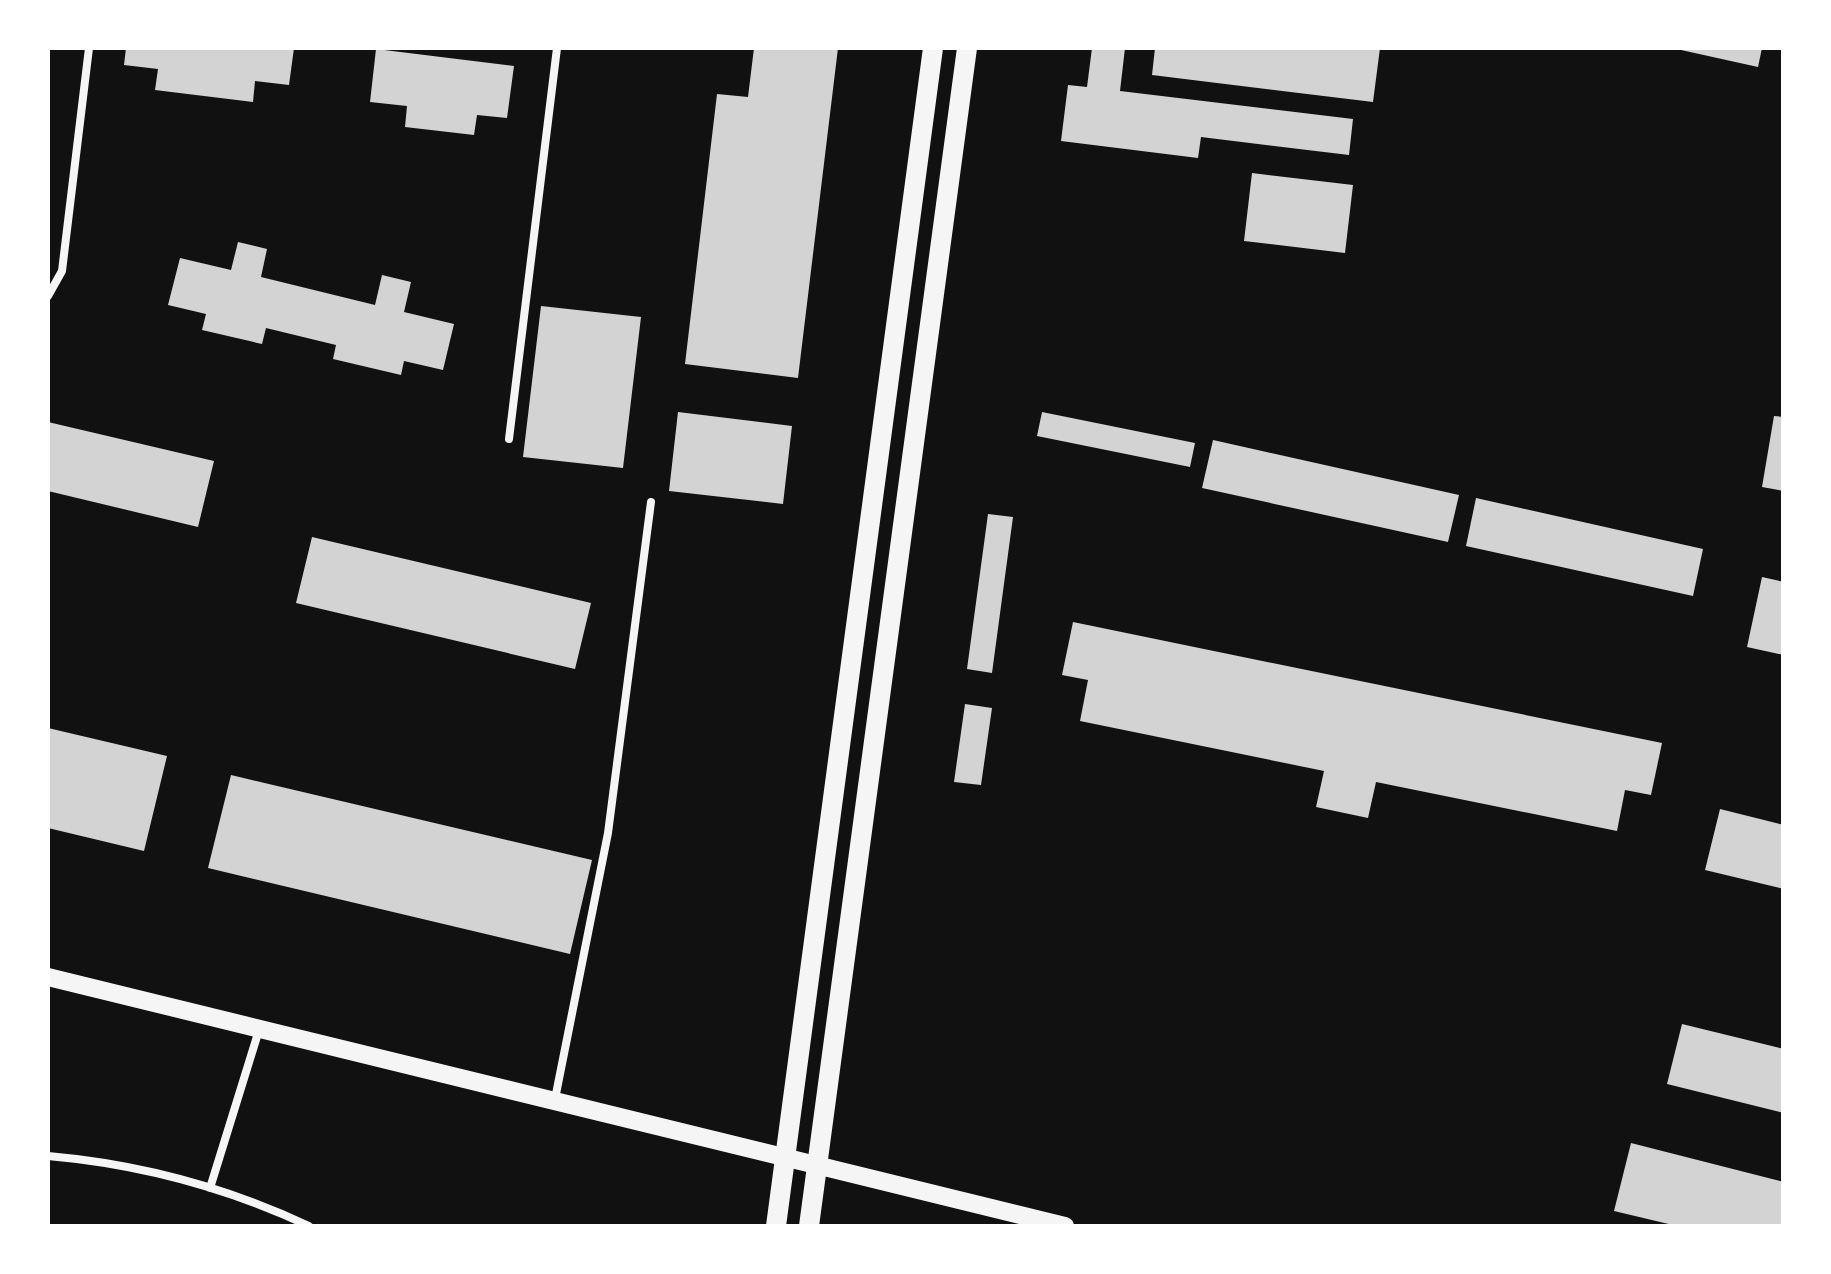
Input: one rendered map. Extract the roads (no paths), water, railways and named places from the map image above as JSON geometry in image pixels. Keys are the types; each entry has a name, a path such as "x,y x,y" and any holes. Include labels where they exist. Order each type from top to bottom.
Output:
{"main road":[{"path":"776,1226 933,48"},
{"path":"809,1226 966,48"}],"street":[{"path":"48,977 1065,1226"}],"lane":[{"path":"48,296 62,271 89,48"},
{"path":"508,438 557,48"},
{"path":"554,1102 608,833 652,502"},
{"path":"210,1188 259,1029"},
{"path":"48,1156 142,1168 256,1202 309,1226"}]}
